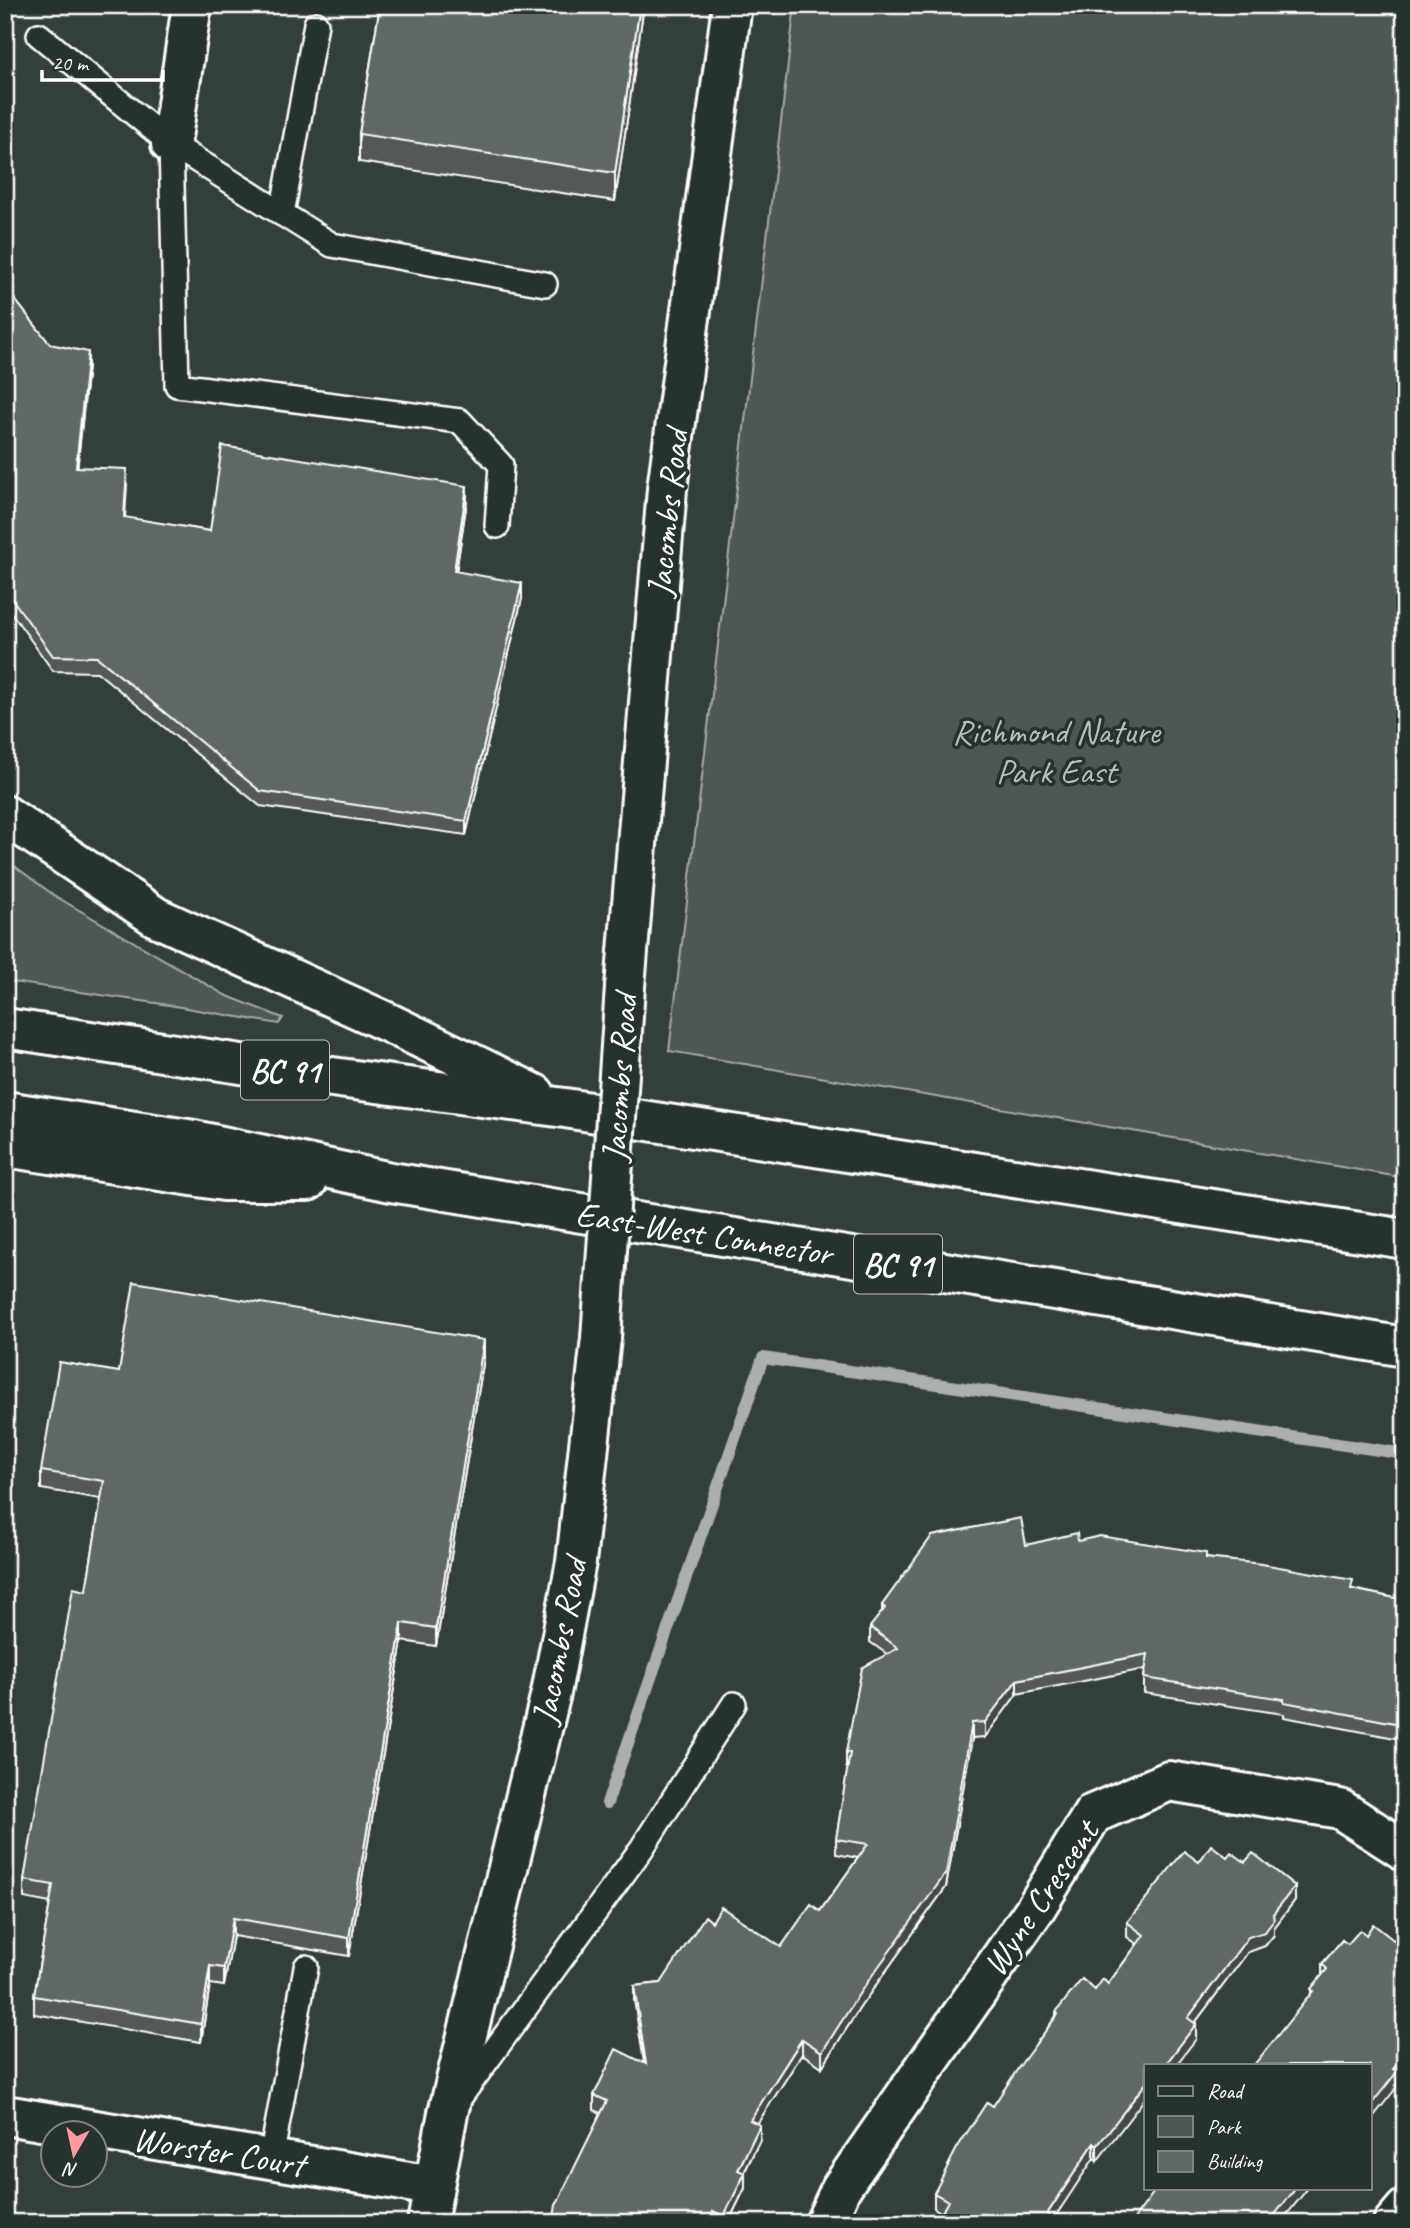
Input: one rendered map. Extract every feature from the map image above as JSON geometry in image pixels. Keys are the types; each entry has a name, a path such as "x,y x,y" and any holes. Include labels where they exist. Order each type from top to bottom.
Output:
{"main road":[{"path":"171,144 192,5"},
{"name":"Jacombs Road","path":"430,2204 448,2113 551,1693 576,1562 601,1338 625,987 667,489 732,5"},
{"path":"5,815 156,917 389,1023 565,1108"},
{"name":"BC 91","path":"5,1028 287,1071 565,1108 1405,1239"},
{"name":"East-West Connector","path":"5,1111 194,1140 391,1182 1405,1347"},
{"path":"5,1147 224,1181 391,1182"},
{"name":"Wyne Crescent","path":"825,2223 841,2188 1035,1909 1093,1814 1169,1781 1340,1809 1405,1851"},
{"name":"Worster Court","path":"5,2115 271,2159 430,2204"},
{"path":"1393,2223 1405,2209"}],"lane":[{"path":"282,214 316,24"},
{"path":"39,35 171,144 332,245 545,284"},
{"path":"171,144 177,385 460,421 501,464 497,526"},
{"path":"448,2113 642,1848 734,1704"},
{"path":"271,2159 306,1967"}],"green space":[{"name":"Richmond Nature Park East","path":"795,5 1405,5 1405,1178 669,1051"},
{"path":"5,859 55,896 225,995 283,1018 279,1024 5,981"}],"building":[{"path":"380,5 640,5 615,173 359,134"},
{"path":"5,287 50,344 88,352 76,467 127,469 124,517 210,531 222,446 467,486 454,571 522,583 466,821 260,791 97,657 53,656 5,589"},
{"path":"134,1282 484,1340 436,1628 402,1623 349,1938 233,1918 224,1968 210,1966 201,2024 34,1996 53,1885 24,1880 73,1588 86,1591 104,1481 41,1471 59,1362 119,1372"},
{"path":"1021,1518 1026,1545 1077,1533 1078,1541 1100,1536 1206,1553 1206,1558 1262,1564 1353,1580 1351,1589 1405,1600 1405,1727 1284,1702 1284,1699 1144,1678 1148,1654 1017,1680 985,1722 972,1723 946,1873 861,1991 822,2052 802,2039 750,2120 760,2125 738,2170 745,2173 724,2216 713,2211 711,2223 553,2223 556,2205 607,2101 594,2095 616,2049 646,2064 634,1986 661,1983 705,1916 712,1922 721,1907 781,1947 811,1904 820,1911 868,1844 836,1839 850,1753 846,1752 862,1668 898,1648 870,1627 885,1608 882,1605 932,1536"},
{"path":"1211,1845 1227,1857 1231,1852 1245,1862 1253,1853 1295,1886 1273,1914 1274,1920 1265,1932 1248,1937 1188,2018 1196,2024 1166,2064 1144,2064 1144,2086 1097,2146 1094,2143 1047,2214 1050,2216 1047,2223 936,2223 948,2201 934,2193 957,2148 987,2102 993,2106 1058,2014 1056,2012 1082,1979 1095,1990 1103,1979 1108,1984 1144,1935 1127,1922 1184,1851 1199,1862"},
{"path":"1373,1924 1405,1949 1405,2055 1393,2069 1397,2072 1372,2103 1372,2064 1255,2064 1313,1991 1311,1989 1327,1969 1322,1964 1342,1940 1348,1944 1360,1930 1366,1935"},
{"path":"1156,2190 1294,2190 1272,2218 1276,2221 1274,2223 1131,2223"}],"waterway":[{"path":"607,1803 763,1358 1405,1454"}]}
